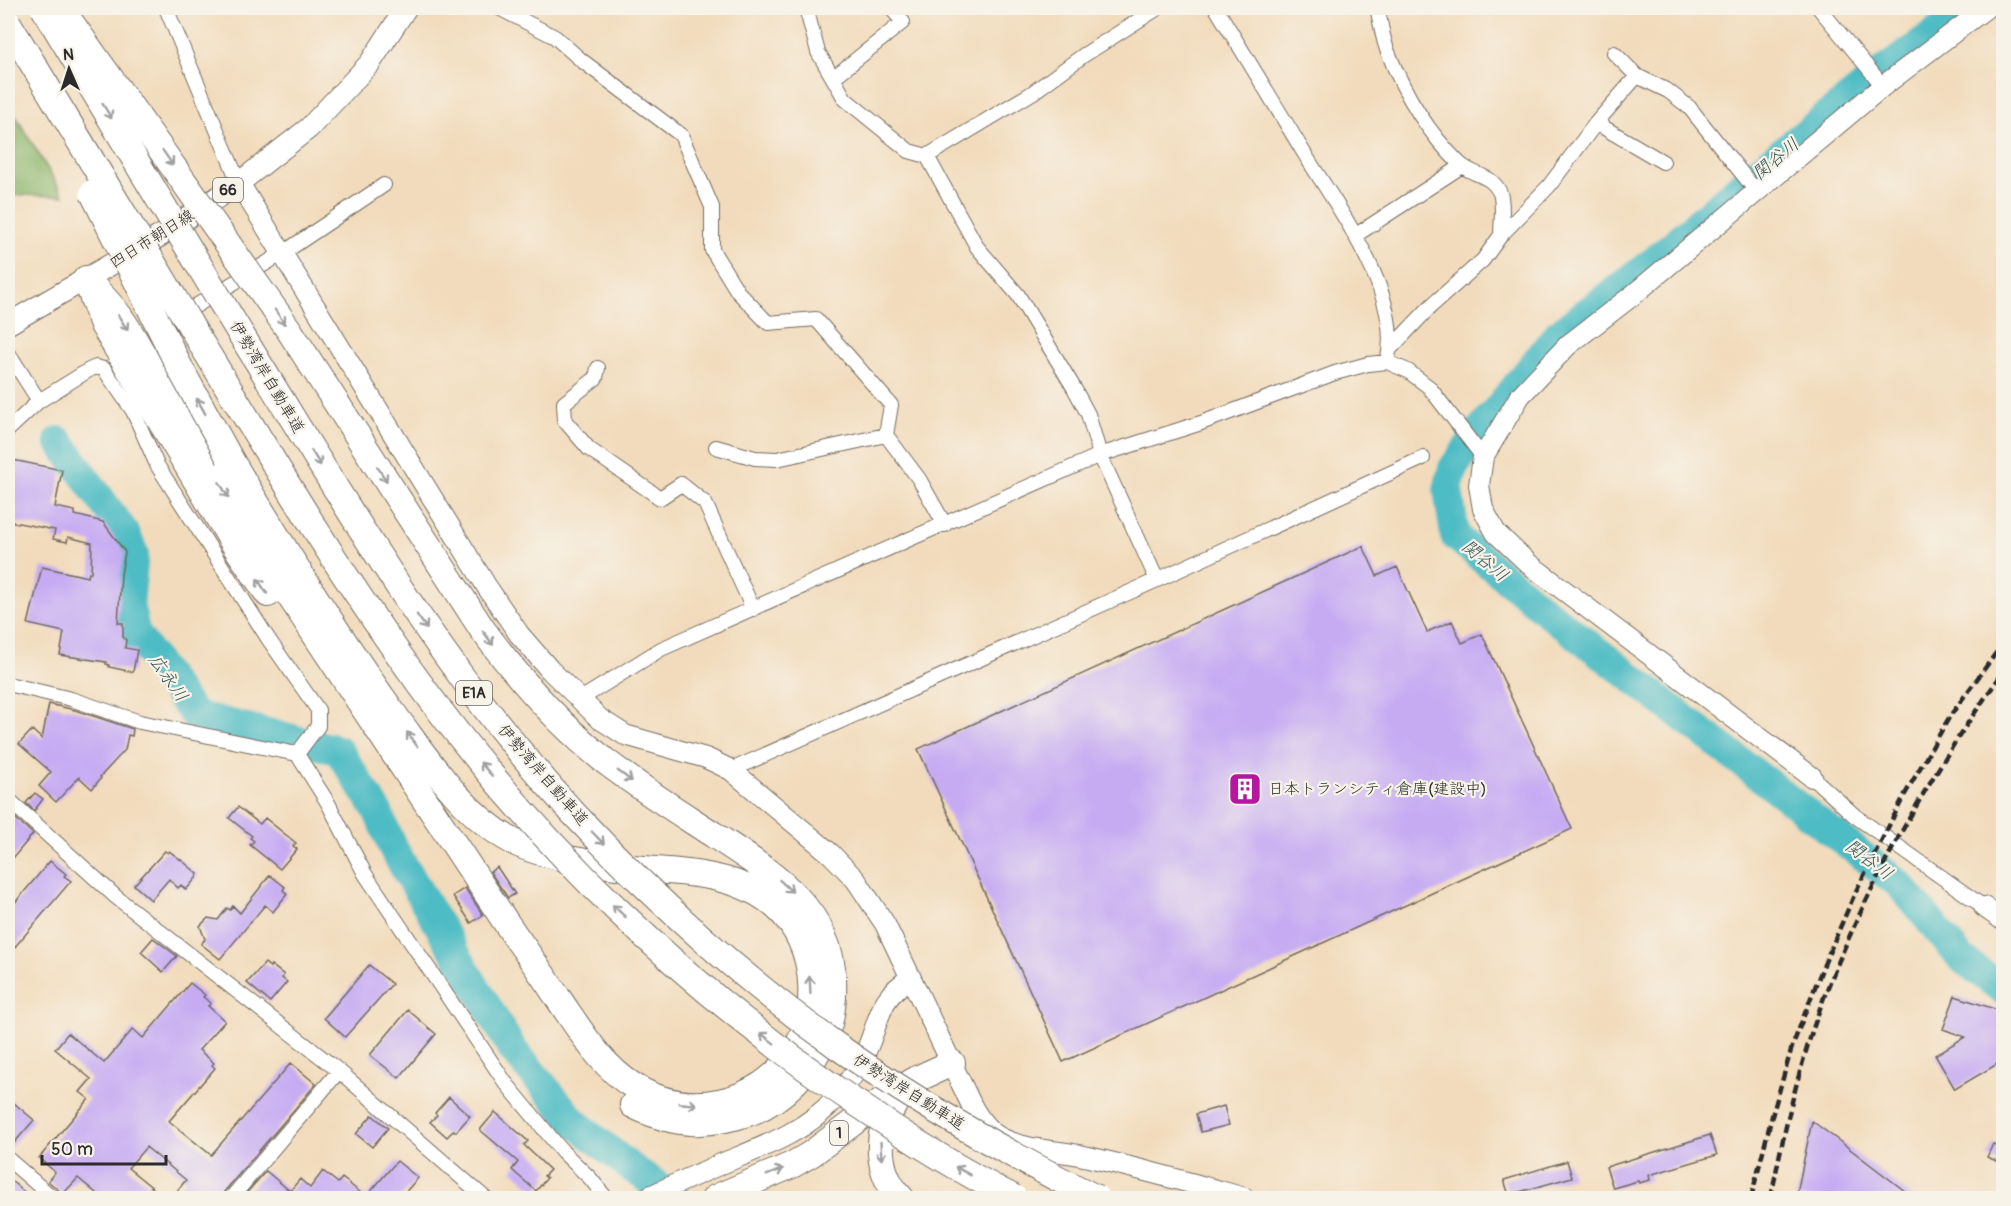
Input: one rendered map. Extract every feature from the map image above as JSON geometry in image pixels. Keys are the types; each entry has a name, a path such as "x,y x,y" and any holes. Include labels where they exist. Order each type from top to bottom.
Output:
{"highway":[{"name":"伊勢湾岸自動車道","path":"44,8 283,404 392,578 453,665 573,813 633,873 703,937 768,994 834,1044 952,1121 1027,1164 1096,1198"},
{"path":"61,8 289,330 462,600 502,656 547,709 598,755 641,787 752,859 793,893 809,910 820,930 832,968 832,1010 820,1048 810,1065 794,1083 776,1098 755,1110 733,1118 707,1123 685,1122 665,1119 627,1102 607,1087 577,1054 141,406 103,325 86,279"},
{"name":"E1A","path":"8,24 243,413 340,567 418,681 500,785 542,834 603,896 678,966 747,1024 812,1073 921,1146 1014,1198"},
{"path":"8,50 94,194 181,370 278,540 332,624 421,751 461,800 477,816 510,840 530,849 592,862 698,873 746,888 768,900 786,917 799,938 807,959 812,984 805,1030 796,1049 779,1072 762,1086 720,1103 698,1105 675,1103 652,1096 632,1085 612,1070 591,1046 464,859 254,541 119,315 86,279"},
{"path":"901,1198 894,1191 882,1163 880,1148 885,1123 898,1100 911,1088 952,1063"},
{"name":"1","path":"718,1197 792,1165 811,1154 891,1095 919,1078 952,1063"}],"main road":[{"name":"四日市朝日線","path":"8,324 160,236 239,183 309,128 370,63 406,8"}],"street":[{"path":"166,8 239,183 519,634 579,700 600,719 625,735 706,758 731,770 831,854 856,880 885,924 979,1118 1000,1138 1022,1146 1121,1164 1245,1198"},
{"path":"499,8 555,37 581,60 681,135 712,207 712,250 738,292 768,323 816,319 891,405 886,435 919,479 945,525"},
{"path":"806,8 818,52 845,99 909,151 927,156 977,246 1018,295 1088,414 1100,455 1157,580"},
{"path":"833,78 903,22 891,8"},
{"path":"927,156 1032,93 1084,55 1158,8"},
{"path":"1216,8 1356,236 1384,301 1391,332 1389,355"},
{"path":"1377,8 1388,51 1409,99 1462,166 1488,177 1499,192 1502,206 1501,235"},
{"path":"1819,8 1883,86"},
{"path":"1986,8 1749,184 1633,295 1568,345 1520,396 1480,451 1479,485 1482,509 1496,533 1529,564 1812,777 1855,816 2004,921"},
{"path":"1614,53 1637,76 1668,91 1689,106 1749,184"},
{"path":"579,700 661,649 1100,455 1201,423 1389,355 1431,306 1483,260 1501,235 1549,186 1596,123 1637,76"},
{"path":"1596,123 1663,162"},
{"path":"1356,236 1462,166"},
{"path":"156,330 283,253 384,184"},
{"path":"1389,355 1429,387 1480,451"},
{"path":"11,357 39,401"},
{"path":"8,430 39,401 96,367 104,369 141,406 157,465 269,640 318,711 318,726 297,753"},
{"path":"598,368 596,378 564,403 564,422 590,449 660,498 681,484 705,503 753,609"},
{"path":"716,447 756,458 777,459 886,435"},
{"path":"731,770 1423,459"},
{"path":"8,684 71,699 140,722 297,753 328,803 365,874 505,1082 563,1152 590,1178 606,1198"},
{"path":"8,799 116,897 339,1071 485,1198"},
{"path":"646,1198 688,1178 772,1144 824,1111 849,1082 859,1066 881,1009 888,997 896,987 911,978"},
{"path":"231,1198 339,1071"},
{"path":"8,1159 53,1198"}],"green space":[{"path":"8,103 64,196 14,195 8,190"}],"building":[{"path":"8,459 62,470 55,507 75,511 75,515 103,522 125,552 118,623 123,623 125,648 137,650 133,672 109,667 106,662 60,655 64,632 28,624 42,567 88,577 91,573 92,543 68,537 67,542 53,539 55,530 8,521 14,488 8,486"},
{"name":"日本トランシティ倉庫(建設中)","path":"1363,546 1377,576 1397,567 1427,632 1452,621 1462,643 1482,634 1572,829 1063,1062 918,749"},
{"path":"49,704 133,729 132,736 128,735 125,750 92,789 79,777 56,802 39,786 51,772 19,744 32,730 42,739"},
{"path":"35,793 43,799 34,811 26,803"},
{"path":"238,807 260,824 265,818 296,843 293,846 297,849 280,869 250,845 254,841 250,838 252,836 229,818"},
{"path":"8,814 33,834 8,864"},
{"path":"165,851 168,853 169,851 198,874 186,890 181,885 178,888 169,879 151,900 134,885"},
{"path":"50,861 71,881 8,955 8,911"},
{"path":"497,867 515,894 508,898 490,872"},
{"path":"270,875 285,887 283,890 287,894 273,912 265,905 220,959 201,944 205,939 200,926 208,918 218,920 227,908 230,910 233,906 240,913"},
{"path":"465,888 483,915 471,923 453,896"},
{"path":"153,938 177,956 163,972 141,952"},
{"path":"265,963 284,975 282,978 287,982 270,1002 247,983"},
{"path":"369,965 392,984 345,1037 324,1018"},
{"path":"190,983 205,995 203,997 211,1003 208,1006 225,1021 199,1050 214,1063 212,1065 215,1068 169,1121 211,1155 291,1063 316,1084 224,1192 222,1198 171,1198 186,1180 146,1147 128,1168 165,1198 102,1198 78,1178 63,1194 48,1181 55,1172 39,1158 89,1099 80,1092 91,1079 55,1049 68,1033 104,1063 133,1029 143,1038"},
{"path":"1955,996 2004,1012 2004,1060 1955,1089 1935,1055 1965,1037 1943,1029"},
{"path":"408,1010 436,1034 399,1078 370,1055"},
{"path":"449,1097 470,1116 456,1132 454,1130 447,1137 430,1122"},
{"path":"8,1098 34,1120 8,1150"},
{"path":"1224,1106 1229,1125 1201,1132 1196,1114"},
{"path":"495,1112 528,1141 524,1145 550,1170 544,1176 547,1178 536,1191 512,1170 518,1162 480,1130"},
{"path":"372,1115 388,1128 372,1147 356,1134"},
{"path":"1812,1121 1846,1146 1914,1198 1796,1198"},
{"path":"1710,1135 1717,1155 1649,1175 1650,1180 1613,1188 1606,1167"},
{"path":"1993,1144 2004,1148 1999,1162 1987,1157"},
{"path":"397,1161 418,1178 400,1198 242,1198 266,1171 290,1191 300,1179 310,1188 323,1171 338,1183 342,1178 366,1197"},
{"path":"1567,1161 1572,1177 1509,1195 1504,1180"},
{"path":"8,1178 31,1198 8,1198"}],"waterway":[{"name":"関谷川","path":"1881,73 1969,9"},
{"name":"関谷川","path":"1866,85 1755,173 1654,261 1558,334 1481,429 1453,468 1448,490 1455,536 1549,614 1899,884 1960,957 2004,991"},
{"name":"広永川","path":"59,441 125,533 134,554 129,605 136,634 194,715 338,750 377,810 394,850 513,1050 574,1122 629,1166 676,1198"}],"railway":[{"path":"1751,1198 1792,1047 1822,969 1856,891 1904,796 1950,716 2004,642"},
{"path":"1771,1198 1801,1068 1826,992 1844,949 1883,866 1928,786 2004,671"}],"place":[{"name":"日本トランシティ倉庫(建設中)","path":"1245,789"}]}
